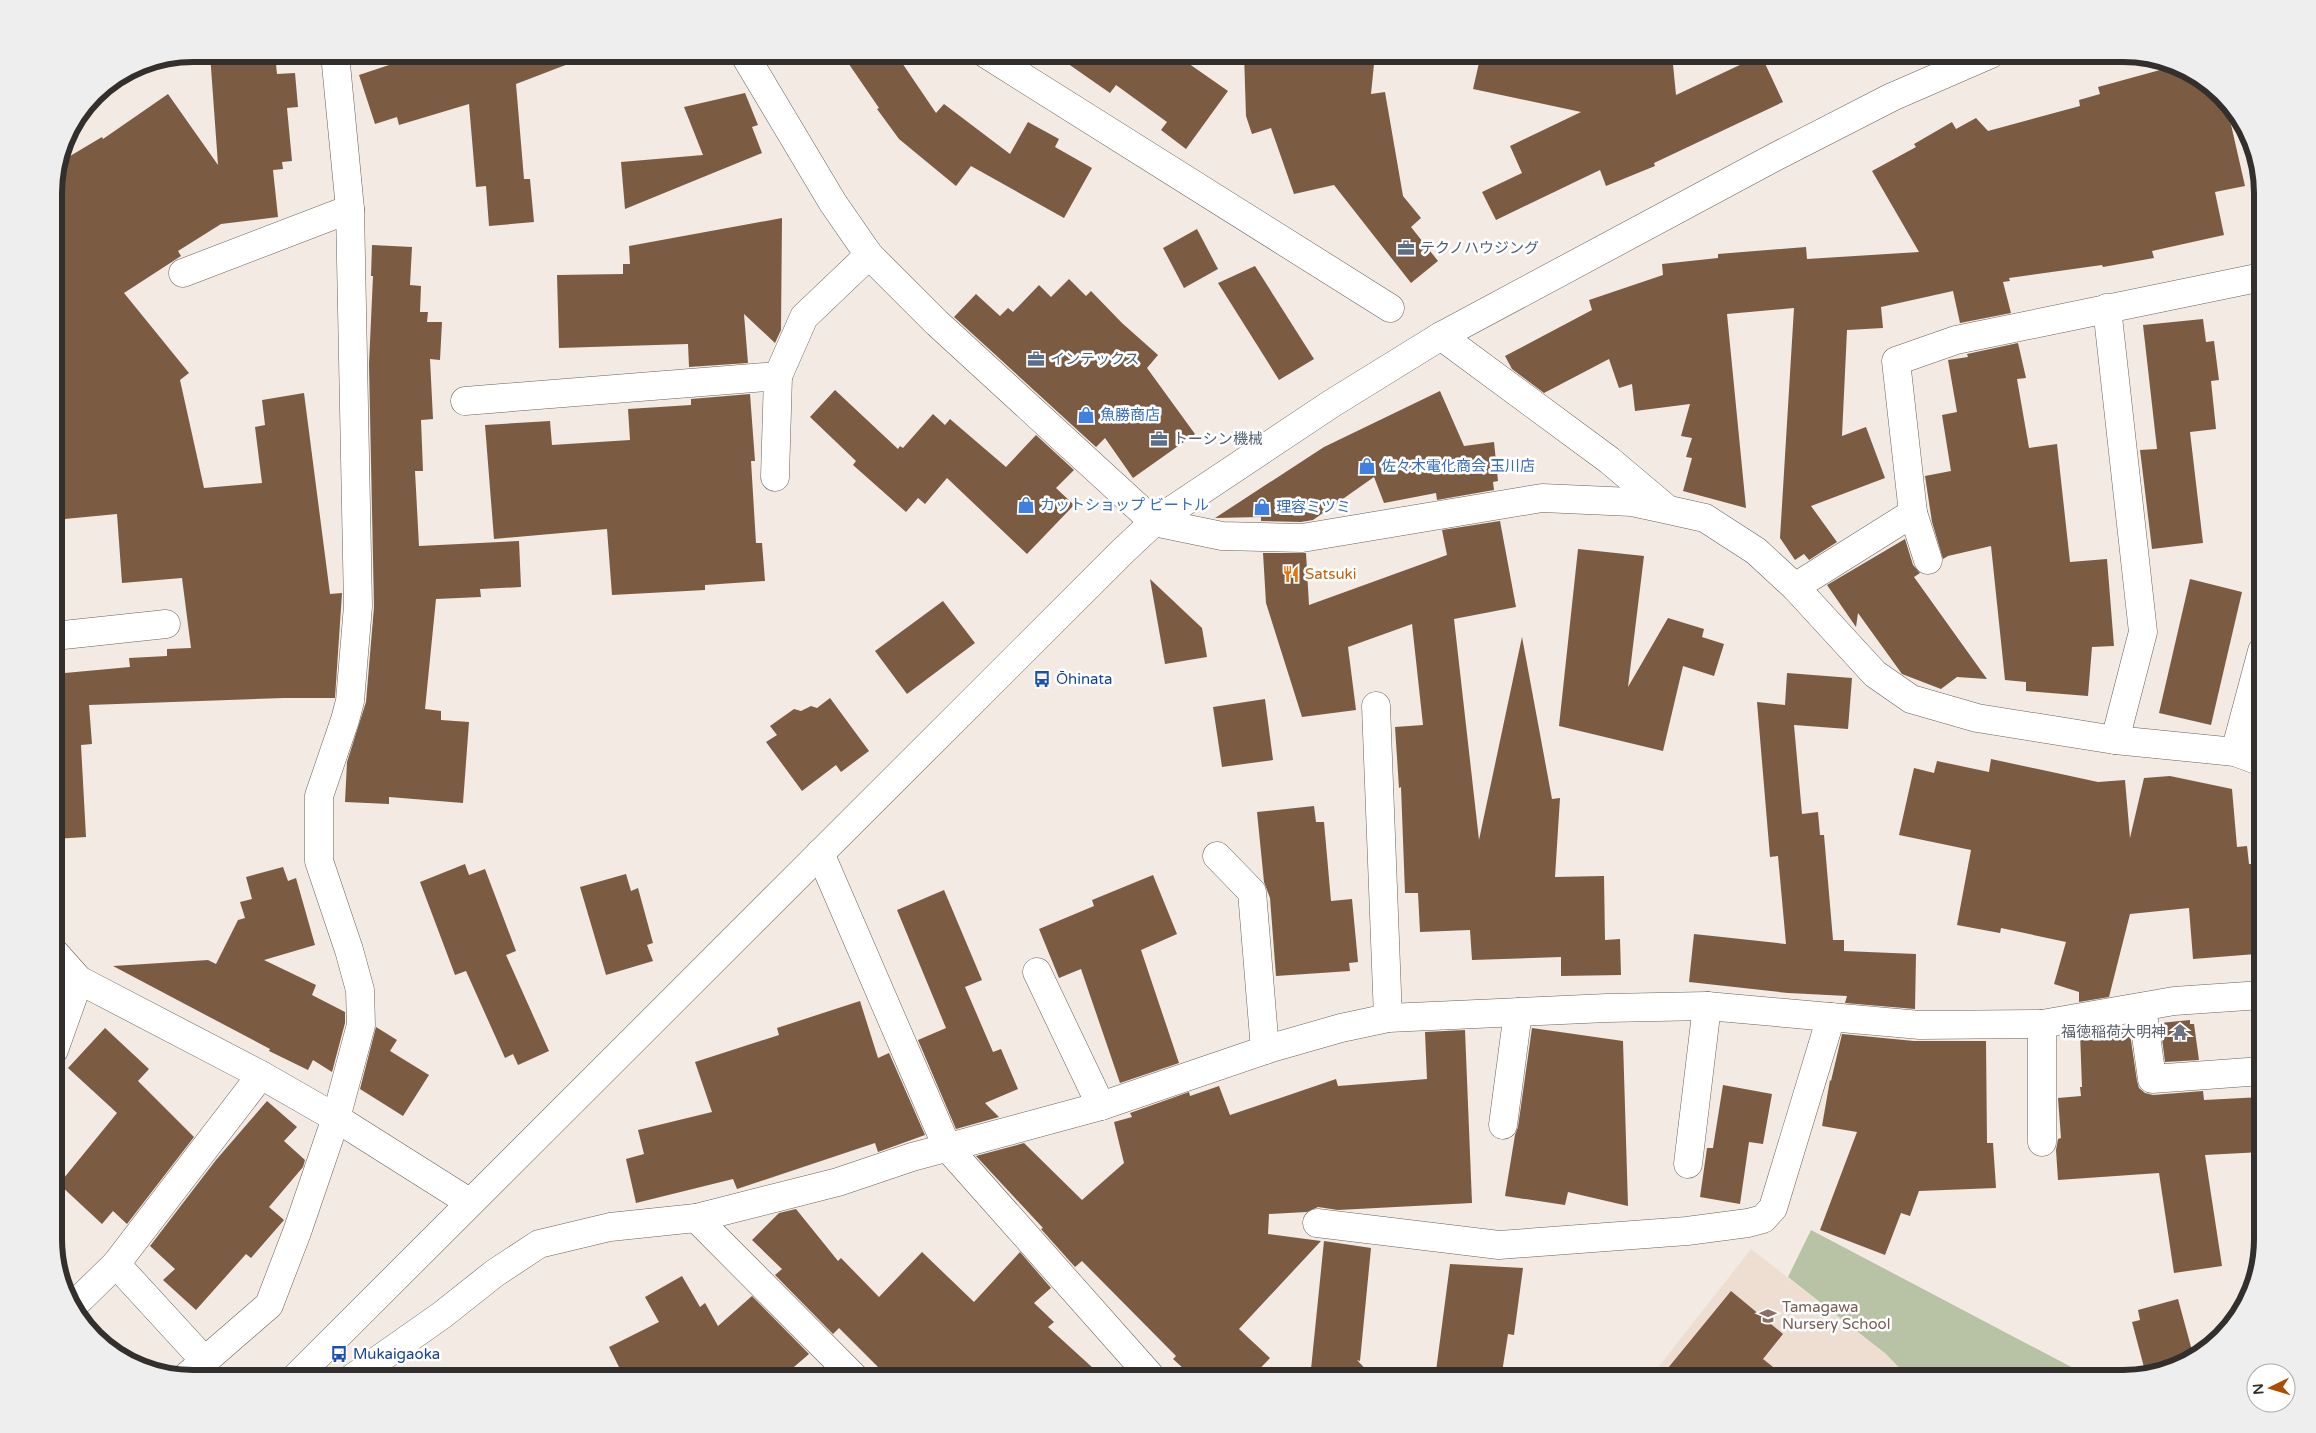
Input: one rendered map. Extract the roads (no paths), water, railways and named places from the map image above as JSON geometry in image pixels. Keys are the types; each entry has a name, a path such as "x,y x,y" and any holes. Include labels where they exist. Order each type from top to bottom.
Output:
{"street":[{"path":"116,1264 196,1369 269,1305 298,1232 336,1118 361,1025 360,990 349,950 319,861 319,796 350,701 358,606 350,209 336,62"},
{"path":"749,62 833,203 869,256 937,323 1154,522 1222,536 1302,538 1542,498 1632,502 1705,518 1756,551 1795,587 1875,674 1911,699 1977,718 2115,740 2235,752 2254,759"},
{"path":"999,62 1390,308"},
{"path":"303,1370 469,1202 1154,522 1331,404 1441,336 1892,97 1973,62"},
{"path":"183,273 350,209"},
{"path":"775,477 778,376 804,317 869,256"},
{"path":"1928,560 1913,513 1896,361 1956,340 2253,279"},
{"path":"2107,308 2143,632 2115,740"},
{"path":"1441,336 1594,448 1669,510"},
{"path":"465,401 778,376"},
{"path":"1795,587 1913,513"},
{"path":"63,635 166,624"},
{"path":"2235,752 2253,683"},
{"path":"1376,706 1388,1018"},
{"path":"820,853 947,1147 1145,1370"},
{"path":"1217,856 1252,892 1265,1050"},
{"path":"63,962 79,980 261,1075 336,1118 469,1202"},
{"path":"1037,972 1101,1106"},
{"path":"63,1025 79,980"},
{"path":"364,1370 442,1315 495,1273 540,1244 610,1227 696,1218 838,1182 947,1147 1101,1106 1265,1050 1340,1028 1388,1018 1707,1006 1920,1025 2042,1024 2174,1002 2254,995"},
{"path":"1688,1164 1707,1006"},
{"path":"2142,1008 2152,1078 2254,1072"},
{"path":"1503,1125 1518,1012"},
{"path":"1317,1224 1499,1245 1687,1231 1762,1219 1773,1208 1831,1017"},
{"path":"2042,1024 2042,1142"},
{"path":"78,1301 116,1264 261,1075"},
{"path":"696,1218 847,1370"}],"place":[{"name":"テクノハウジング","path":"1406,248"},
{"name":"インテックス","path":"1036,359"},
{"name":"魚勝商店","path":"1086,415"},
{"name":"トーシン機械","path":"1159,439"},
{"name":"佐々木電化商会 玉川店","path":"1367,466"},
{"name":"カットショップ ビートル","path":"1026,505"},
{"name":"理容ミツミ","path":"1262,507"},
{"name":"Satsuki","path":"1291,574"},
{"name":"Ōhinata","path":"1042,679"},
{"name":"福徳稲荷大明神","path":"2180,1032"},
{"name":"Tamagawa Nursery School","path":"1768,1316"},
{"name":"Mukaigaoka","path":"339,1354"}]}
